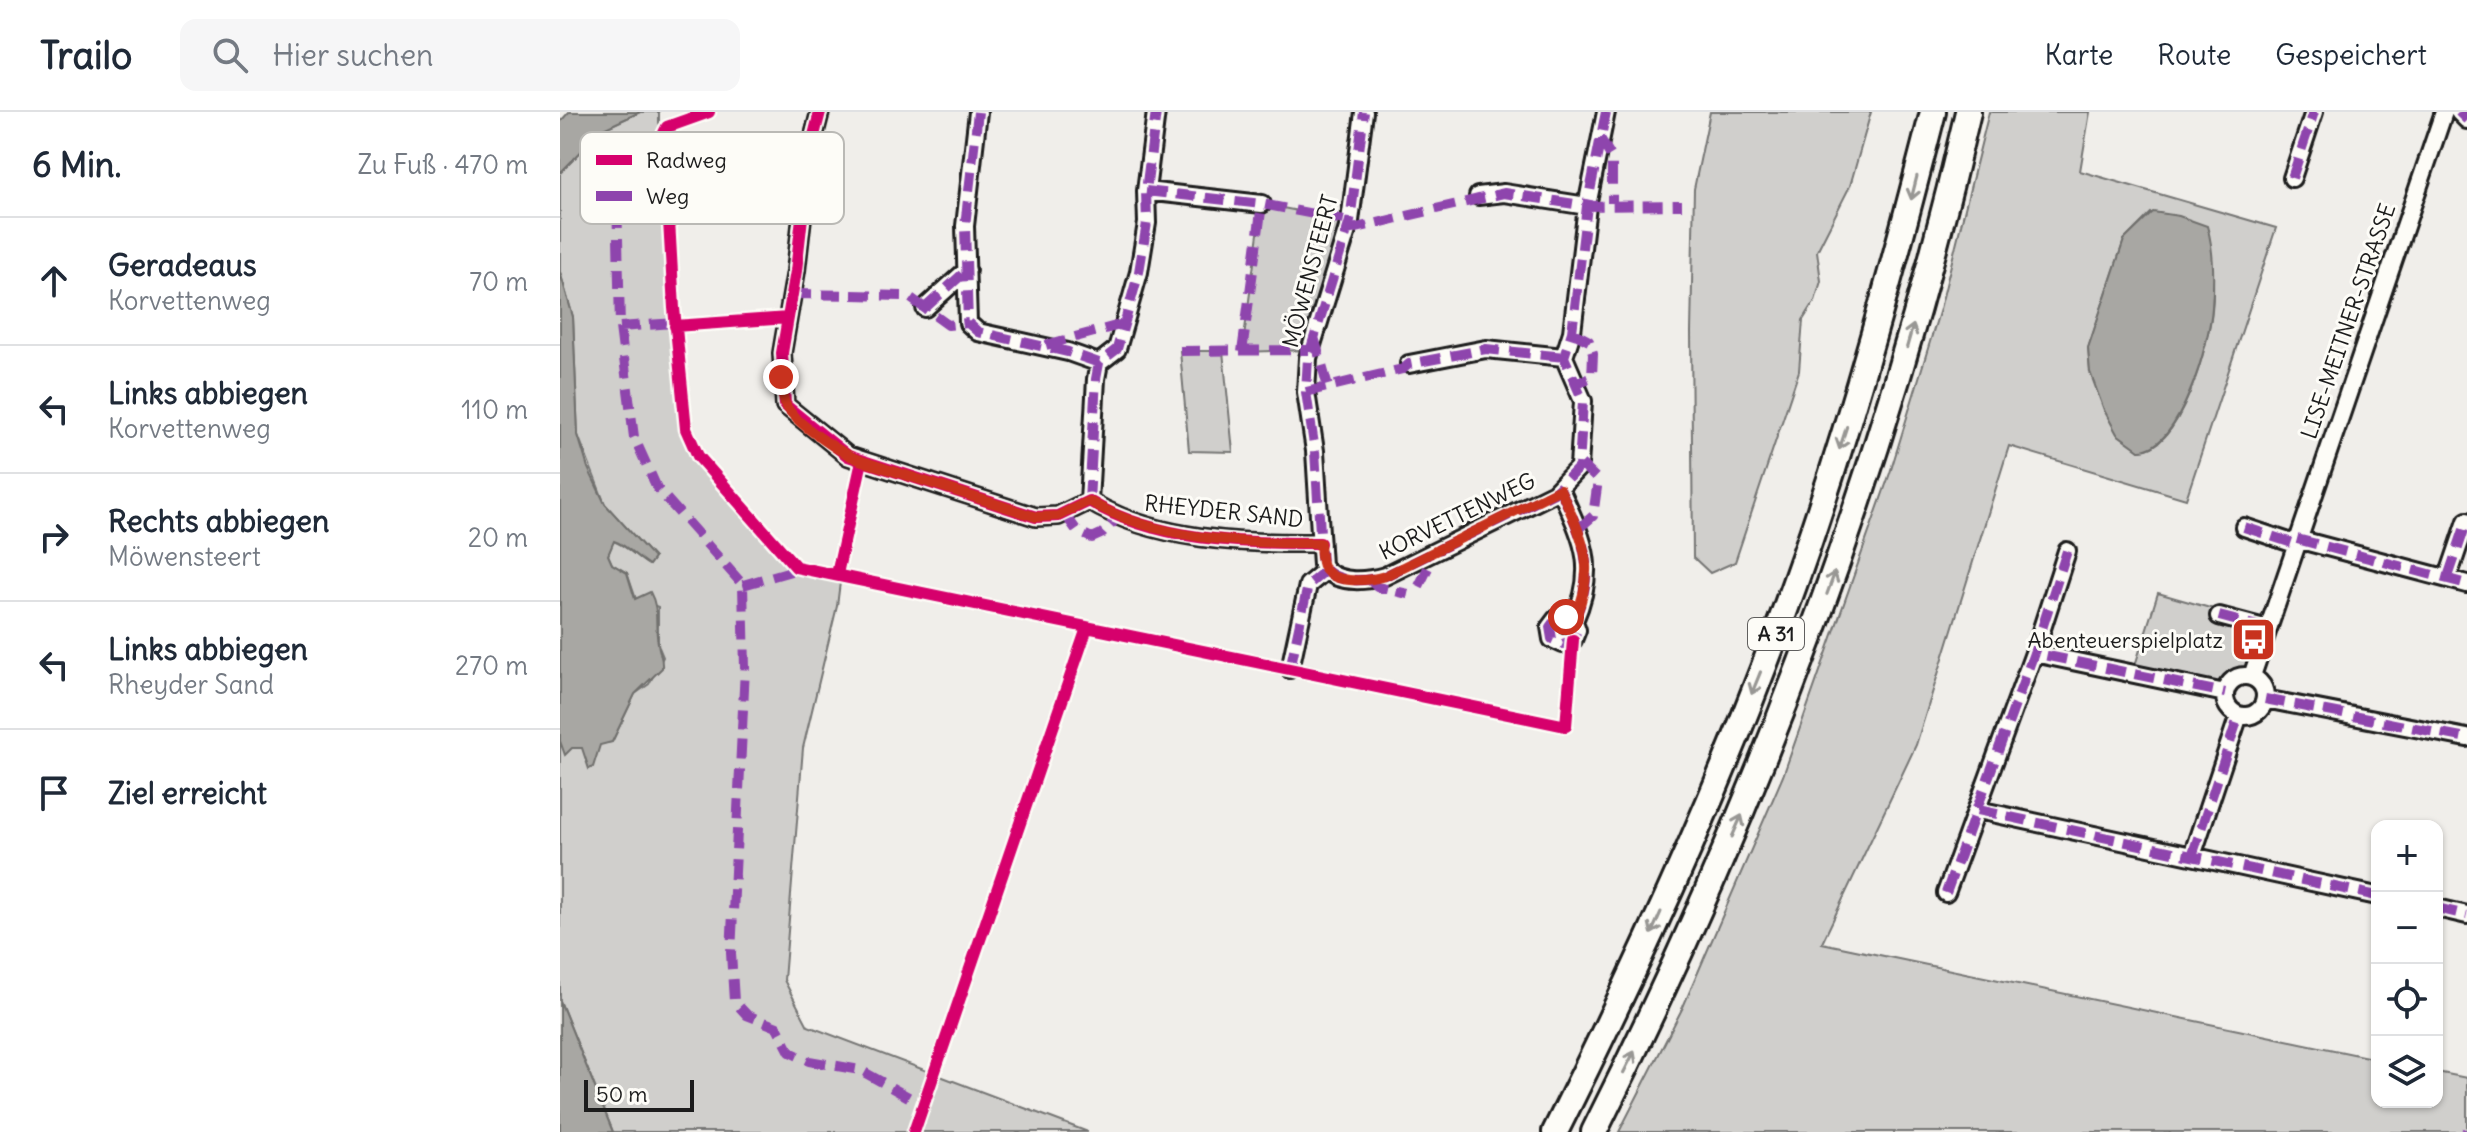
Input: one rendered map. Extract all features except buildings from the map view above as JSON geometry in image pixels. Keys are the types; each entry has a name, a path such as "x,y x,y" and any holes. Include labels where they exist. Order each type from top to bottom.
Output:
{"highway":[{"name":"A 31","path":"1555,1132 1621,1001 1702,819 1778,627 1843,441 1888,290 1933,112"},
{"name":"A 31","path":"1594,1132 1644,1032 1722,861 1811,638 1900,371 1968,112"}],"street":[{"path":"815,132 820,112"},
{"path":"978,112 965,226 967,320 971,329 1068,352 1099,363"},
{"path":"802,224 782,353 782,392 790,412 848,456 1028,515 1051,518 1089,501 1099,363 1117,349 1139,272 1147,223 1146,191 1156,112"},
{"name":"MÖWENSTEERT","path":"1326,570 1320,543 1315,451 1306,392 1308,358 1350,221 1364,112"},
{"path":"1409,364 1486,349 1564,357 1572,332 1587,206 1606,112"},
{"path":"2292,178 2314,112"},
{"name":"LISE-MEITNER-STRASSE","path":"2252,676 2444,112"},
{"path":"2459,112 2467,120"},
{"path":"1146,191 1262,204"},
{"path":"1478,196 1504,193 1587,206"},
{"path":"925,308 967,270"},
{"name":"KORVETTENWEG","path":"1326,570 1335,576 1362,580 1385,576 1560,489 1577,471 1582,457 1583,401 1564,357"},
{"name":"KORVETTENWEG","path":"1560,489 1586,548 1581,605 1574,621"},
{"name":"RHEYDER SAND","path":"1089,501 1136,525 1216,537 1320,543"},
{"path":"2448,577 2467,521"},
{"path":"2244,527 2467,584"},
{"path":"1946,893 2034,653 2067,551"},
{"path":"1290,669 1309,583 1326,570"},
{"path":"2219,616 2268,629"},
{"path":"2034,653 2225,693"},
{"path":"2252,676 2263,686 2265,699 2255,713 2239,715 2228,706 2225,693 2234,678 2252,676"},
{"path":"2265,699 2467,738"},
{"path":"2192,856 2239,715"},
{"path":"1978,810 2371,895"},
{"path":"2443,909 2467,915"}],"shaded area":[{"path":"569,112 640,112 600,132 580,132 580,153 560,173 560,122"},
{"path":"640,112 659,112 659,123 664,132 600,132"},
{"path":"1710,112 1871,112 1850,186 1817,251 1821,281 1815,301 1803,320 1799,371 1735,562 1710,573 1693,557 1691,332 1694,189"},
{"path":"1989,112 2090,112 2080,171 2276,228 2186,499 2009,446 1916,745 1822,943 2371,1058 2371,1108 2443,1108 2443,1073 2467,1078 2467,1132 1619,1132 1683,1007 1783,776 1890,473 1940,309","holes":["2151,213 2208,230 2213,270 2210,326 2190,393 2167,433 2154,446 2139,450 2090,372 2088,348 2124,240"]},
{"path":"580,153 580,224 669,224 686,429 698,456 796,567 841,574 837,606 803,748 784,980 808,1026 1088,1132 613,1132 560,1001 560,741 572,748 612,742 635,694 649,684 663,657 658,645 658,607 636,599 627,573 612,564 608,555 613,541 649,565 654,558 605,504 578,435 573,317 560,272 560,173"},
{"path":"1262,204 1350,221 1309,350 1242,352"},
{"path":"2153,212 2179,216 2207,226 2212,256 2213,297 2206,343 2180,414 2154,445 2139,450 2117,434 2104,410 2090,372 2088,348 2124,240"},
{"path":"560,272 573,317 578,435 588,468 605,504 654,558 649,565 614,541 608,555 612,564 627,573 635,599 650,592 655,605 662,664 662,668 635,694 612,742 600,745 593,767 589,769 582,748 572,748 565,755 560,741"},
{"path":"1180,351 1223,351 1233,452 1189,451"},
{"path":"2158,593 2269,625 2252,676 2234,678 2225,693 2132,675"},
{"path":"560,1001 613,1132 560,1132"}],"marked path":[{"path":"978,112 965,226 968,323 978,332 1068,352 1099,363"},
{"path":"1089,501 1096,379 1099,363 1117,349 1139,272 1147,223 1146,191 1156,112"},
{"path":"1290,669 1308,585 1326,570 1322,565 1315,451 1306,392 1308,358 1350,221 1364,112"},
{"path":"1326,570 1347,579 1385,576 1554,493 1579,467 1583,401 1564,357 1572,332 1587,206 1606,112"},
{"path":"2292,178 2314,112"},
{"path":"2459,112 2467,120"},
{"path":"1600,138 1612,158 1612,203"},
{"path":"1146,191 1262,204 1350,221"},
{"path":"1348,230 1504,193 1587,206 1682,205"},
{"path":"1242,352 1262,204"},
{"path":"618,224 620,327 634,437 657,488 743,585 745,668 731,953 734,1001 747,1015 777,1027 790,1052 809,1061 860,1070 923,1105"},
{"path":"925,308 967,270"},
{"path":"792,294 908,296 948,325 968,323"},
{"path":"620,327 675,323"},
{"path":"1046,345 1123,324"},
{"path":"1572,332 1589,341 1593,354 1592,377 1577,383"},
{"path":"1314,337 1328,387"},
{"path":"1306,392 1403,369 1409,364 1486,349 1564,357"},
{"path":"1180,351 1309,350"},
{"path":"1578,529 1593,516 1598,480 1581,464"},
{"path":"1560,489 1581,539 1586,569 1581,602 1574,621 1577,630 1573,640 1563,644 1552,639 1550,627 1556,619 1566,617 1574,621"},
{"path":"1065,514 1077,531 1092,538 1103,533 1117,518"},
{"path":"2448,577 2467,521"},
{"path":"2244,527 2295,544"},
{"path":"2297,539 2467,584"},
{"path":"2067,551 2034,653 2225,693"},
{"path":"1419,586 1429,566 1428,556"},
{"path":"743,585 801,568"},
{"path":"1370,580 1377,587 1408,594"},
{"path":"2219,616 2268,629"},
{"path":"1946,893 2034,653"},
{"path":"2265,699 2467,738"},
{"path":"2192,856 2239,715"},
{"path":"1978,810 2371,895"},
{"path":"2443,909 2467,915"}],"cycle path":[{"path":"664,132 667,127 709,112"},
{"path":"815,132 820,112"},
{"path":"669,224 686,429 698,456 796,567 1566,726 1573,640"},
{"path":"801,224 782,353 785,405 848,456 1036,517 1058,516 1089,501 1142,525 1171,532 1231,541 1320,543"},
{"path":"675,326 788,318"},
{"path":"837,574 862,461"},
{"path":"914,1132 1087,628"}],"place":[{"name":"Abenteuerspielplatz","path":"2254,640"}],"route":[{"path":"781,377 785,405 790,412 848,456 1036,517 1058,516 1089,501 1117,518 1136,525 1216,537 1320,543 1323,566 1329,574 1341,578 1370,580 1385,576 1560,489 1586,548 1581,605 1574,621 1566,617"}]}
